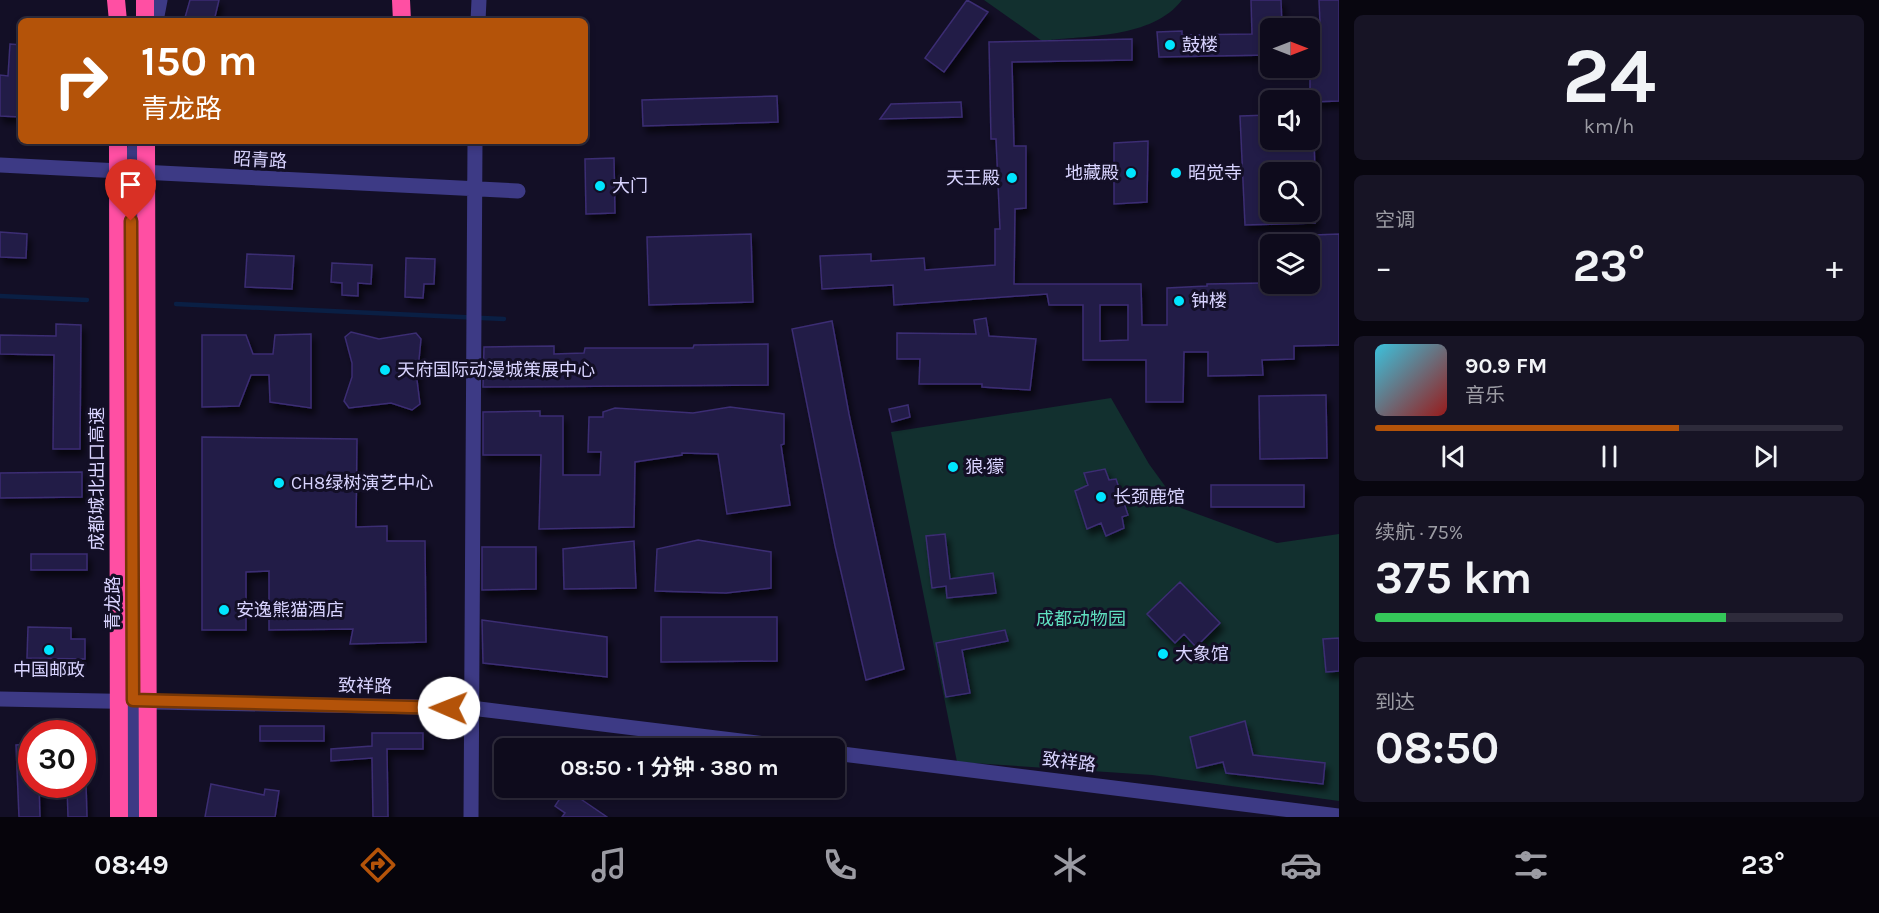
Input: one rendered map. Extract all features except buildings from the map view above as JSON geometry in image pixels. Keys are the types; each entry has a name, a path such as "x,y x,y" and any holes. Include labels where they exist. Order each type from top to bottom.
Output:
{"highway":[{"path":"116,0 118,18"},
{"path":"145,0 145,18"},
{"path":"401,0 402,18"},
{"name":"成都城北出口高速","path":"118,144 118,817"},
{"path":"146,144 148,817"}],"street":[{"path":"157,18 160,0"},
{"path":"478,18 479,0"},
{"name":"青龙路","path":"134,817 130,173 135,144"},
{"path":"471,817 472,307 475,144"},
{"name":"昭青路","path":"0,165 518,191"},
{"name":"致祥路","path":"0,699 471,708 716,738"},
{"name":"致祥路","path":"845,754 1298,814 1339,816"}],"green space":[{"path":"984,0 1182,0 1169,13 1136,29 1098,36 1042,41"},
{"name":"成都动物园","path":"1111,398 1149,464 1181,508 1277,543 1339,534 1339,801 1152,775 957,762 891,432"}],"waterway":[{"path":"0,296 87,300"},
{"path":"176,304 504,319"}],"place":[{"name":"鼓楼","path":"1170,45"},
{"name":"地藏殿","path":"1131,173"},
{"name":"昭觉寺","path":"1176,173"},
{"name":"天王殿","path":"1012,178"},
{"name":"大门","path":"600,186"},
{"name":"钟楼","path":"1179,301"},
{"name":"天府国际动漫城策展中心","path":"385,370"},
{"name":"狼·獴","path":"953,467"},
{"name":"CH8绿树演艺中心","path":"279,483"},
{"name":"长颈鹿馆","path":"1101,497"},
{"name":"安逸熊猫酒店","path":"224,610"},
{"name":"中国邮政","path":"49,650"},
{"name":"大象馆","path":"1163,654"}],"route":[{"path":"131,221 133,700 449,708"}]}
